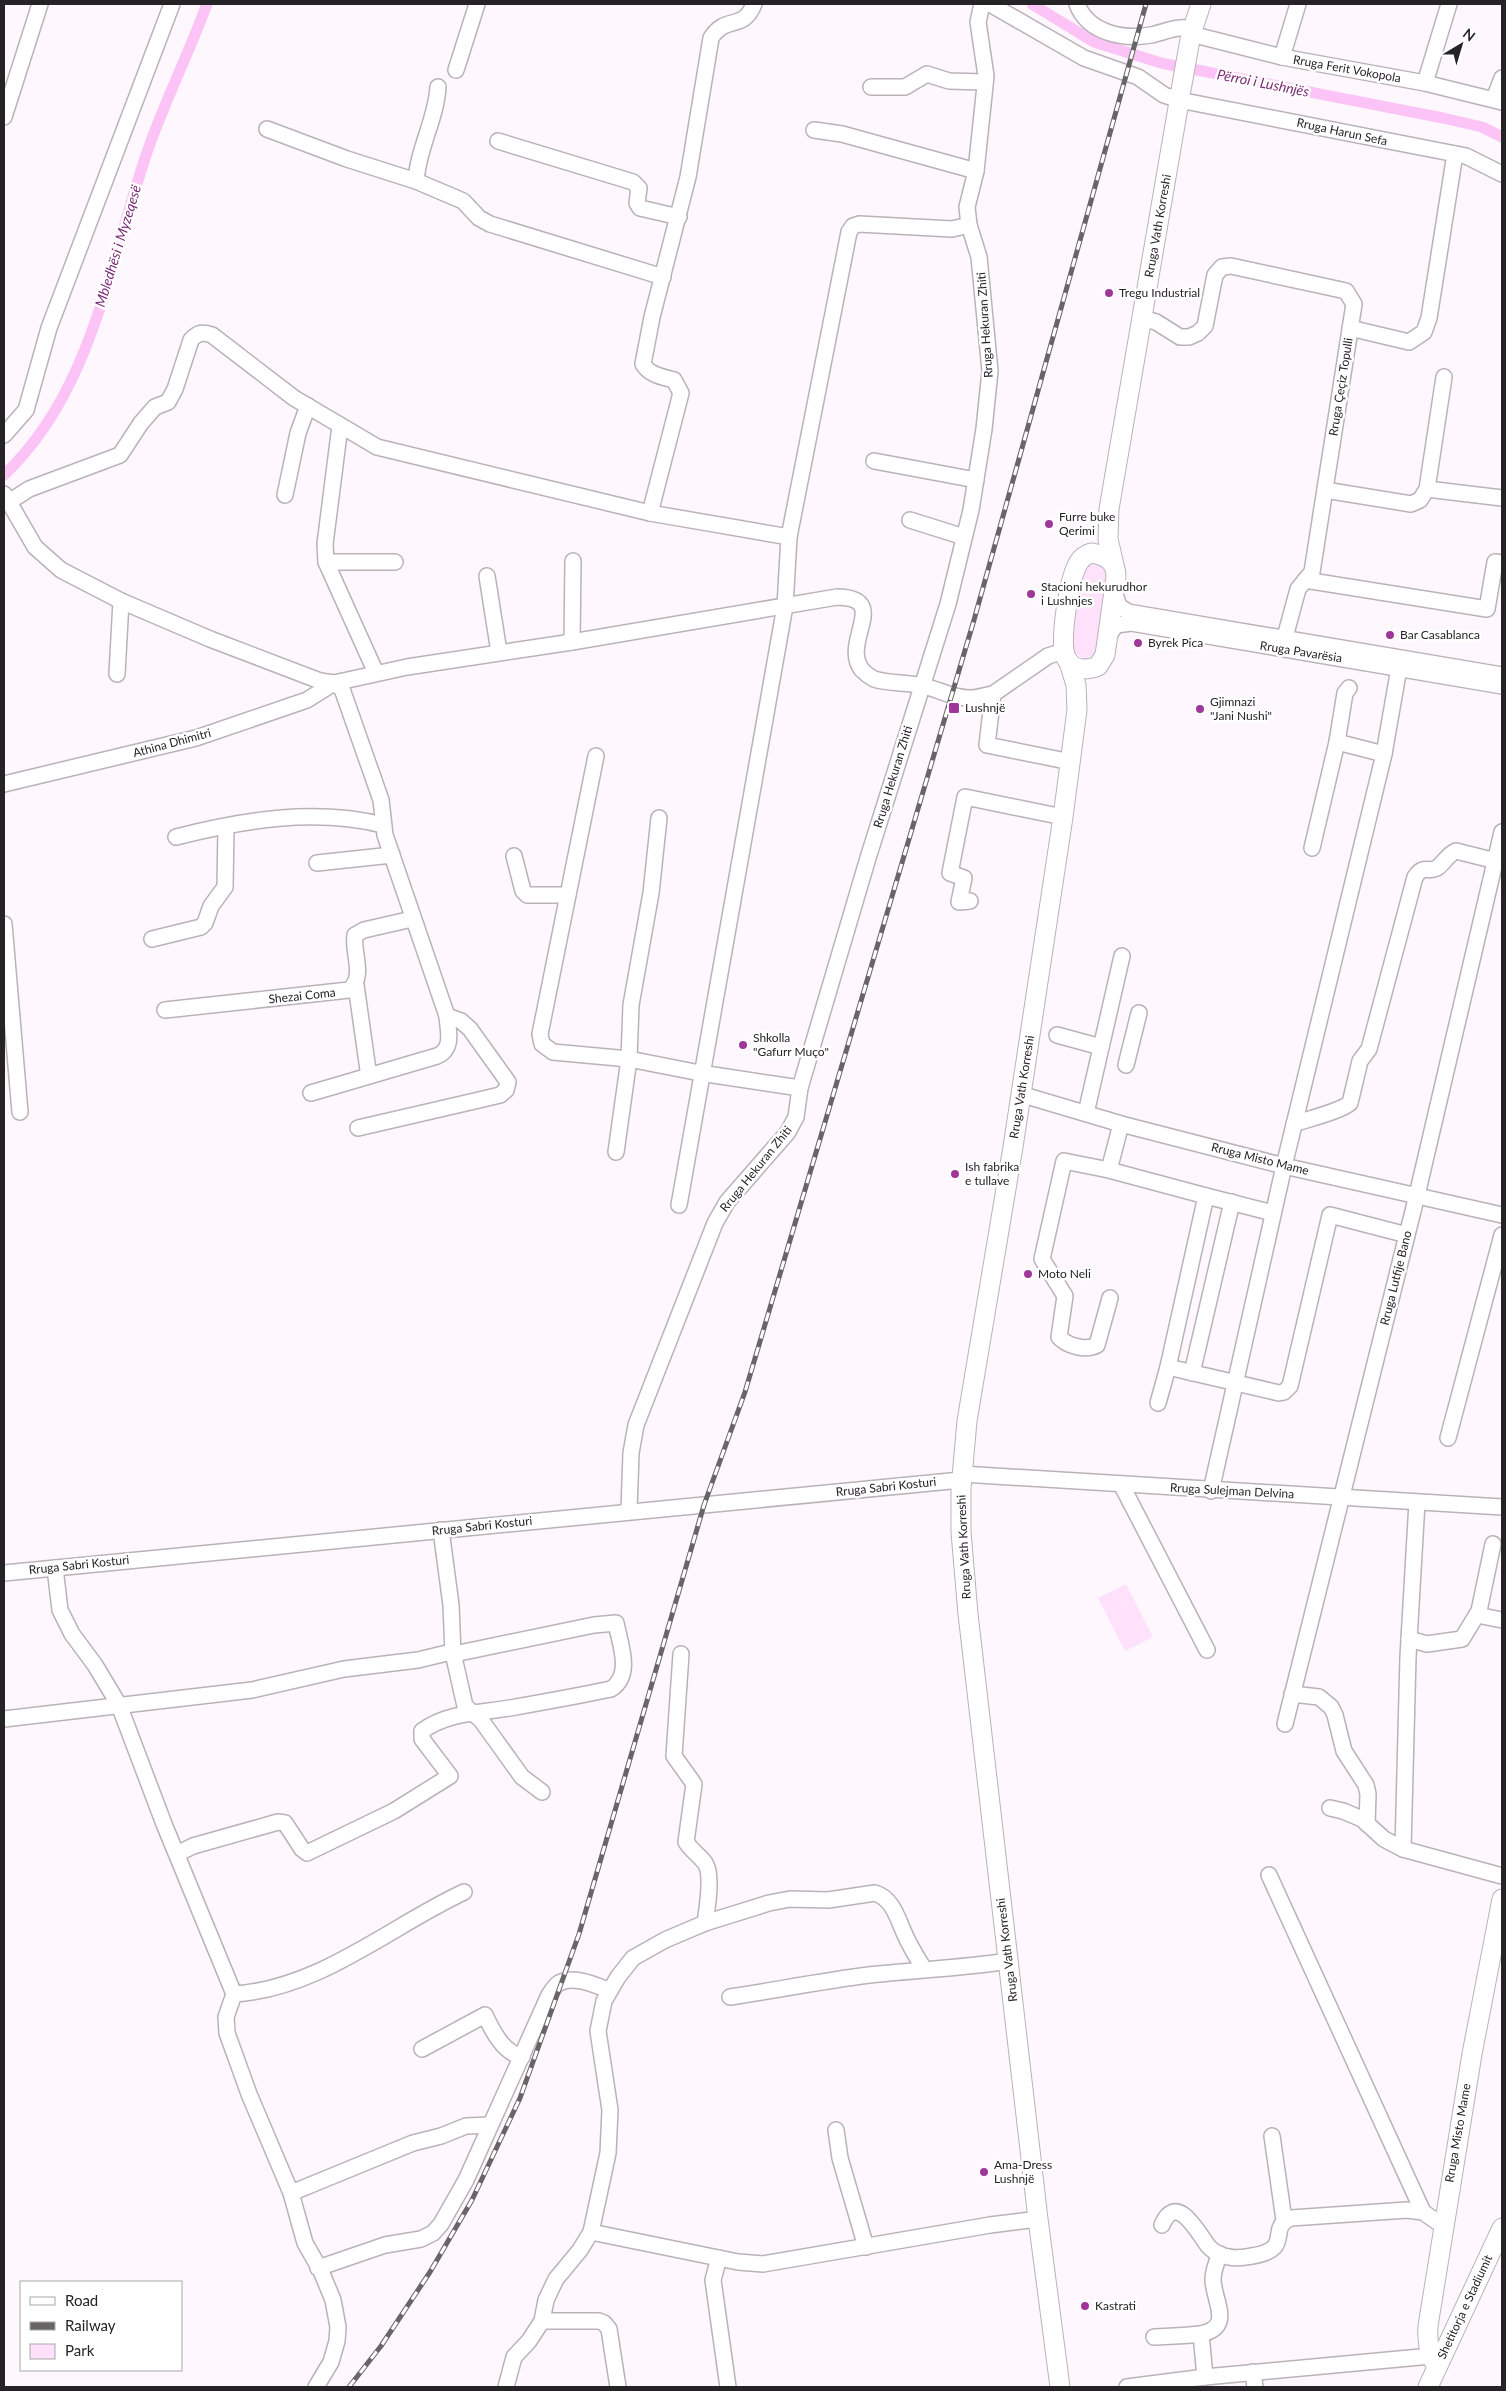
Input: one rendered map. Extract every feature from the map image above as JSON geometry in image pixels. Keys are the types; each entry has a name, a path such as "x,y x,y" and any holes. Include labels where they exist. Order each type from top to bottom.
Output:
{"main road":[{"name":"Rruga Vath Korreshi","path":"1077,710 1086,682 1105,655 1116,574 1108,539 1109,508 1180,95 1191,36 1201,4"},
{"name":"Rruga Vath Korreshi","path":"1060,2387 1038,2219 968,1614 961,1532 961,1477 965,1434 1064,817 1077,710 1076,685 1067,657 1066,618 1074,574 1079,562 1100,532 1109,508"},
{"path":"1085,556 1091,553 1103,556 1114,565"},
{"path":"1067,657 1073,666 1084,669 1099,665"},
{"name":"Rruga Misto Mame","path":"1434,2362 1427,2342 1428,2326 1472,2054 1502,1899"},
{"name":"Shetitorja e Stadiumit","path":"1428,2387 1434,2362 1502,2228"}],"street":[{"path":"4,117 40,4"},
{"path":"4,435 26,410 49,328 172,4"},
{"path":"456,70 477,4"},
{"path":"650,512 681,393 674,380 646,369 643,364 679,217 697,130 711,38 718,28 724,24 743,20 751,12 754,4"},
{"name":"Rruga Hekuran Zhiti","path":"629,1510 631,1453 636,1425 715,1224 727,1202 788,1132 796,1117 800,1088 948,604 964,537 976,480 990,371 980,257 969,225 967,207 976,171 985,82 984,60 978,22 982,4"},
{"name":"Rruga Harun Sefa","path":"990,4 1084,58 1143,79 1164,94 1180,95 1455,154 1479,161 1502,174"},
{"name":"Rruga Ferit Vokopola","path":"1077,4 1083,15 1092,24 1120,36 1152,35 1179,27 1191,36 1282,57 1425,83 1498,101"},
{"path":"1282,57 1298,4"},
{"path":"1425,83 1449,4"},
{"path":"871,87 905,87 927,74 949,81 985,82"},
{"path":"1498,101 1502,78"},
{"path":"416,181 419,156 437,108 438,87"},
{"path":"267,129 347,159 416,181 463,201 479,218 490,224 663,277"},
{"path":"814,130 842,134 976,171"},
{"path":"498,141 633,182 639,188 637,203 640,208 679,217"},
{"name":"Rruga Çeçiz Topulli","path":"1285,637 1298,589 1312,572 1350,328 1409,342 1424,332 1429,318 1455,154"},
{"path":"679,1204 700,1073 747,827 785,606 789,537 849,232 853,226 859,224 952,229 969,225"},
{"path":"1142,318 1156,322 1180,337 1190,337 1198,333 1204,326 1215,274 1222,267 1230,266 1346,291 1354,304 1350,328"},
{"path":"789,537 650,512 403,455 377,447 308,406 212,335 204,332 196,334 191,340 175,389 168,402 156,407 141,423 120,455 110,461 84,467 6,497 35,547 61,570 121,601 229,646 320,680 345,680 376,673 499,652 572,642 837,596 853,597 862,604 864,613 856,654 862,669 872,678 888,683 922,685 970,698 994,694 1048,656 1067,657"},
{"path":"1325,490 1412,504 1420,500 1426,489 1444,377"},
{"path":"284,495 298,433 308,406"},
{"path":"340,426 325,544 326,562 376,673"},
{"path":"874,461 976,480"},
{"path":"1426,489 1502,498"},
{"path":"910,520 964,537"},
{"path":"572,642 573,561"},
{"path":"326,562 395,562"},
{"path":"1306,580 1487,609 1495,562 1502,563"},
{"path":"488,576 499,652"},
{"name":"Rruga Pavarësia","path":"1114,594 1118,605 1128,612 1502,675"},
{"path":"117,674 121,601"},
{"name":"Rruga Pavarësia","path":"1107,638 1116,625 1132,623 1502,686"},
{"path":"1211,1491 1284,1166 1384,754 1399,668"},
{"path":"312,1093 445,1053 449,1047 447,1016 412,919 392,855 383,824 381,800 342,689 345,680"},
{"name":"Athina Dhimitri","path":"4,784 196,738 307,700 345,680"},
{"path":"1312,848 1338,742 1346,693 1349,688"},
{"path":"994,694 987,745 1070,762"},
{"path":"1338,742 1384,754"},
{"path":"596,756 540,1034 542,1044 553,1052 629,1059 700,1073 800,1088"},
{"path":"970,900 959,902 964,878 950,873 965,797 1064,817"},
{"path":"176,837 286,817 319,816 361,819 383,824"},
{"path":"616,1152 629,1059 631,1005 650,893 659,818"},
{"path":"152,939 201,927 205,923 210,906 225,887 226,827"},
{"name":"Rruga Lutfije Bano","path":"1285,1724 1340,1497 1417,1195 1502,832"},
{"path":"1294,1124 1331,1110 1339,1110 1350,1103 1360,1061 1369,1049 1416,877 1425,868 1438,867 1451,853 1456,851 1496,860"},
{"path":"317,863 392,855"},
{"path":"514,856 523,890 527,895 568,895"},
{"path":"368,1070 356,985 358,977 354,944 355,935 364,930 412,919"},
{"path":"4,924 20,1112"},
{"path":"1086,1113 1122,956"},
{"name":"Shezai Coma","path":"165,1010 341,992 349,990 356,985"},
{"path":"1126,1065 1139,1013"},
{"path":"358,1128 500,1095 506,1090 508,1082 470,1029 461,1021 447,1016"},
{"path":"1057,1035 1101,1047"},
{"name":"Rruga Misto Mame","path":"1020,1094 1121,1124 1284,1166 1502,1215"},
{"path":"1109,1170 1121,1124"},
{"path":"1110,1298 1097,1345 1091,1348 1068,1344 1060,1336 1065,1296 1042,1259 1064,1161 1109,1170 1273,1213"},
{"path":"1158,1403 1180,1316 1206,1196"},
{"path":"1192,1373 1232,1202"},
{"path":"1168,1367 1279,1393 1290,1386 1330,1215 1407,1235"},
{"path":"1448,1438 1502,1236"},
{"path":"1180,1316 1204,1321"},
{"name":"Rruga Sabri Kosturi","path":"4,1573 961,1477"},
{"name":"Rruga Sulejman Delvina","path":"961,1477 1121,1484 1211,1491 1502,1507"},
{"path":"1121,1484 1207,1650"},
{"path":"1403,1849 1409,1639 1418,1502"},
{"path":"441,1530 451,1605 453,1653 465,1706 481,1720 522,1777 542,1792"},
{"path":"1409,1639 1427,1644 1462,1639 1477,1615 1493,1544"},
{"path":"55,1568 60,1610 72,1634 95,1664 119,1705 234,1994 226,2018 226,2033 249,2094 291,2194 305,2243 333,2300 338,2327 331,2362 316,2387"},
{"path":"1477,1615 1502,1620"},
{"path":"4,1719 252,1690 344,1669 453,1653 594,1625 616,1623 624,1670 622,1679 611,1689 507,1709 470,1712 447,1719 422,1731 422,1739 450,1776 394,1811 307,1853 302,1849 285,1823 278,1822 193,1846 177,1854"},
{"path":"681,1654 674,1756 694,1784 686,1842 693,1852 706,1864 709,1876 705,1922"},
{"path":"1292,1694 1319,1697 1331,1707 1335,1715 1344,1751 1366,1785 1368,1794 1367,1824"},
{"path":"1330,1808 1343,1811 1367,1824 1384,1839 1403,1849 1502,1876"},
{"path":"1269,1876 1423,2212 1443,2226"},
{"path":"234,1994 251,1993 277,1987 320,1970 357,1952 398,1927 464,1892"},
{"path":"506,2387 514,2357 529,2341 542,2321 546,2300 556,2279 580,2250 591,2232 608,2153 610,2110 598,2032 608,1990 633,1958 665,1940 705,1922 769,1903 790,1899 828,1900 875,1893 881,1895 892,1905 906,1939 924,1969"},
{"path":"730,1997 866,1975 924,1969 952,1969 1009,1961"},
{"path":"318,2268 385,2245 421,2239 433,2233 441,2224 466,2180 549,1995 558,1983 588,1981 608,1990"},
{"path":"422,2049 485,2014 493,2032 506,2048 514,2055 522,2057"},
{"path":"291,2194 413,2143 441,2136 466,2126 490,2125"},
{"path":"836,2130 840,2158 866,2247"},
{"path":"1162,2225 1172,2213 1181,2213 1189,2219 1210,2248 1220,2254 1231,2258 1268,2254 1274,2249 1284,2220 1272,2136"},
{"path":"1284,2220 1385,2210 1423,2212"},
{"path":"591,2232 719,2258 763,2264 990,2225 1038,2219"},
{"path":"1154,2337 1201,2334 1214,2328 1219,2323 1221,2315 1213,2279 1214,2268 1220,2254"},
{"path":"719,2258 714,2268 713,2280 728,2387"},
{"path":"542,2321 599,2321 604,2323 609,2329 618,2387"},
{"path":"1201,2334 1204,2377"},
{"path":"1127,2387 1204,2377 1254,2380 1434,2362"}],"green space":[{"path":"1100,564 1107,572 1097,652 1090,657 1082,658 1073,651 1074,619 1080,582 1088,565"},
{"path":"1126,1584 1153,1637 1125,1651 1098,1598"}],"waterway":[{"name":"Mbledhësi i Myzeqesë","path":"4,475 35,440 60,402 80,361 97,318 151,141 207,4"},
{"name":"Përroi i Lushnjës","path":"1032,4 1094,42 1161,63 1443,118 1482,127 1502,137"}],"railway":[{"path":"349,2387 381,2346 430,2272 472,2200 520,2098 579,1934 704,1505 745,1392 974,620 1146,4"}],"place":[{"name":"Tregu Industrial","path":"1109,293"},
{"name":"Furre buke Qerimi","path":"1049,524"},
{"name":"Stacioni hekurudhor i Lushnjes","path":"1031,594"},
{"name":"Bar Casablanca","path":"1390,635"},
{"name":"Byrek Pica","path":"1138,643"},
{"name":"Lushnjë","path":"954,708"},
{"name":"Gjimnazi \"Jani Nushi\"","path":"1200,709"},
{"name":"Shkolla \"Gafurr Muço\"","path":"743,1045"},
{"name":"Ish fabrika e tullave","path":"955,1174"},
{"name":"Moto Neli","path":"1028,1274"},
{"name":"Ama-Dress Lushnjë","path":"984,2172"},
{"name":"Kastrati","path":"1085,2306"}]}
